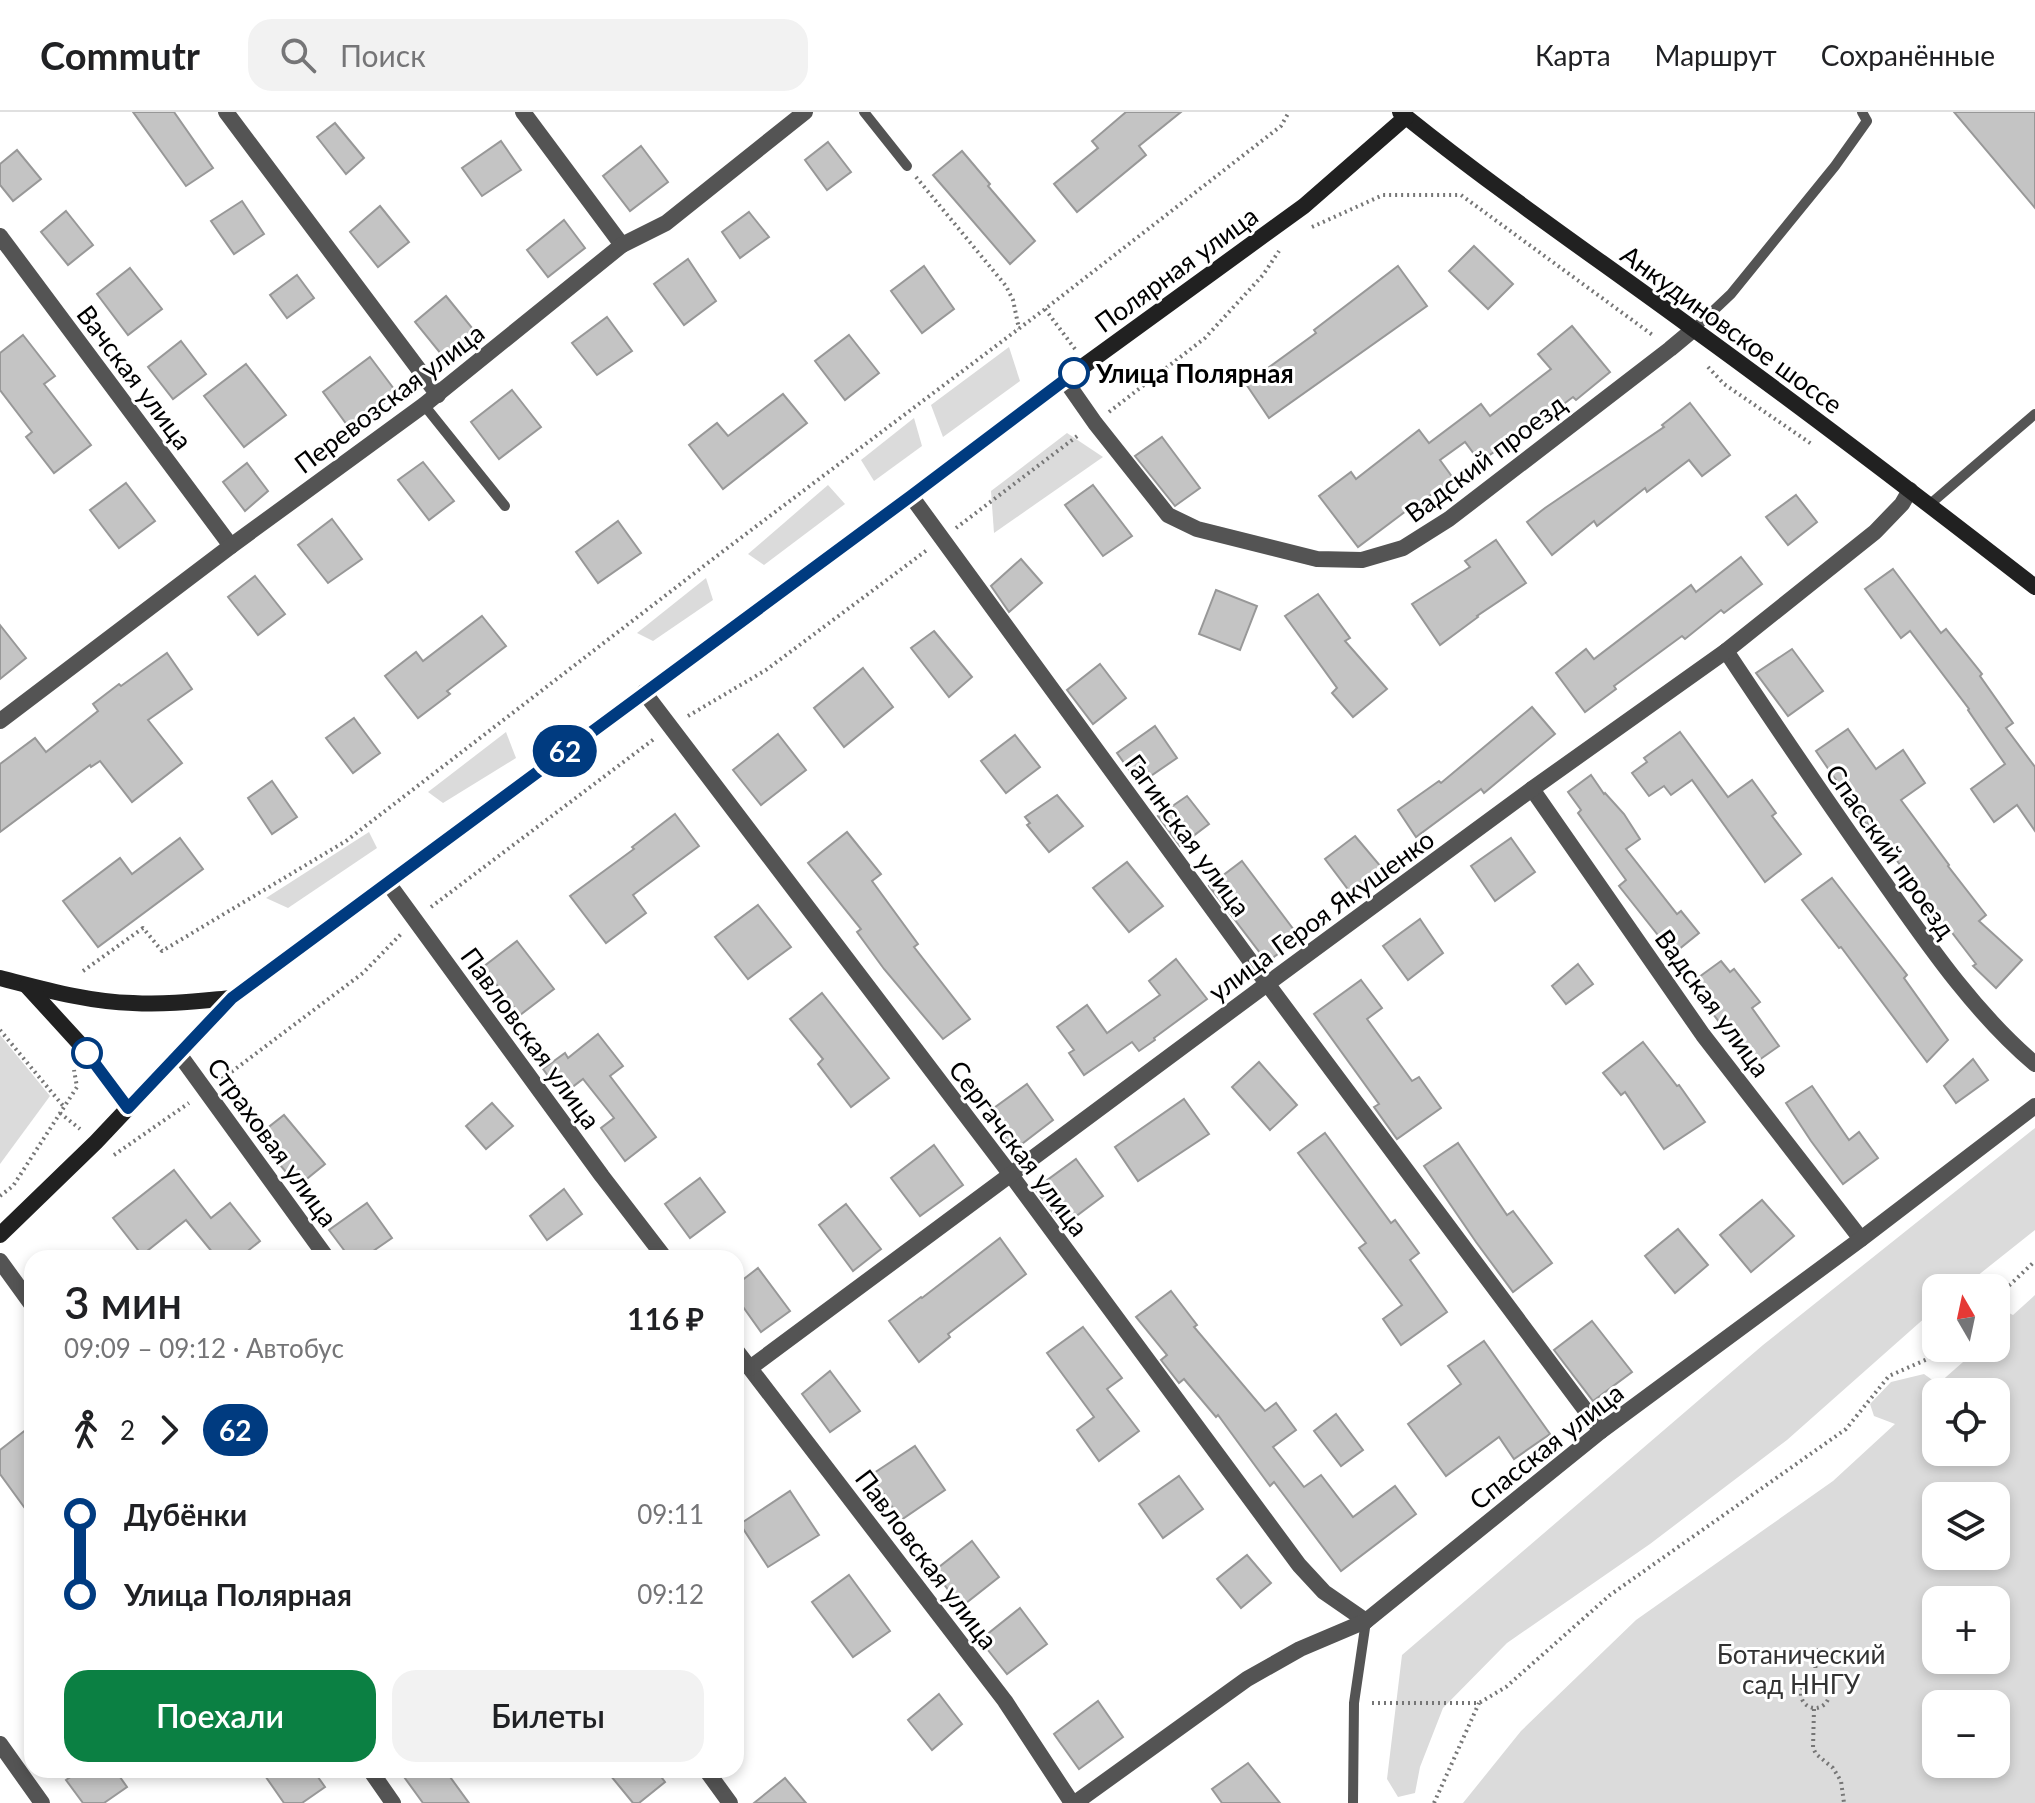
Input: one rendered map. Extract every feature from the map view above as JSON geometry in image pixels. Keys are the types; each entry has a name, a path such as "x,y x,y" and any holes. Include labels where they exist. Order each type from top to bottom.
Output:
{"main road":[{"name":"Анкудиновское шоссе","path":"1406,114 1473,170 1694,329 2035,587"},
{"name":"Полярная улица","path":"0,1235 128,1108 232,998 1304,206 1406,114"},
{"path":"0,978 74,995 132,1003 232,998"},
{"path":"27,985 80,1044 128,1108"}],"street":[{"path":"226,112 431,400"},
{"path":"523,112 622,245"},
{"name":"Перевозская улица","path":"0,721 431,400 622,245 666,223 805,112"},
{"name":"Вачская улица","path":"0,236 231,546"},
{"name":"Вадский проезд","path":"1065,380 1168,515 1197,529 1317,559 1362,560 1403,548 1449,519 1694,329"},
{"name":"улица Героя Якушенко","path":"750,1368 1532,789 1726,651 1875,532 1902,504 1910,490"},
{"name":"Гагинская улица","path":"911,496 1267,984 1601,1431"},
{"name":"Спасский проезд","path":"1726,651 1810,777 1942,964 2015,1047 2035,1064"},
{"name":"Сергачская улица","path":"644,692 1011,1175 1299,1565 1324,1592 1366,1621"},
{"name":"Вадская улица","path":"1532,789 1703,1035 1861,1239"},
{"name":"Павловская улица","path":"388,883 659,1250"},
{"name":"Страховая улица","path":"179,1054 321,1250"},
{"name":"Спасская улица","path":"1073,1803 1247,1679 1300,1649 1366,1621 1601,1431 2035,1106"},
{"path":"0,1261 24,1294"},
{"name":"Павловская улица","path":"744,1360 1005,1701 1073,1803"},
{"path":"0,1744 24,1778"},
{"path":"24,1778 42,1803"},
{"path":"376,1778 393,1803"},
{"path":"712,1778 730,1803"}],"lane":[{"path":"864,112 907,166"},
{"path":"1694,329 1731,294 1835,166 1867,121 1862,112"},
{"path":"431,400 505,506"},
{"path":"1929,505 2035,414"},
{"path":"1353,1803 1354,1703 1366,1621"}],"path":[{"path":"83,971 143,928 162,951 346,841 1045,309 1281,126 1289,112"},
{"path":"907,166 1006,286 1013,300 1019,329"},
{"path":"1307,229 1383,195 1461,195 1670,349"},
{"path":"112,1156 363,973 414,920 670,727 766,670 1205,338 1263,275 1280,250"},
{"path":"1045,309 1075,349"},
{"path":"1705,364 1724,384 1812,445"},
{"path":"0,1030 64,1107"},
{"path":"0,1196 13,1186 77,1087 74,1066"},
{"path":"2010,1285 2035,1261"},
{"path":"1354,1703 1479,1703 1506,1687 1610,1595 1846,1429 1889,1376 1922,1361"},
{"path":"1815,1680 1816,1648"},
{"path":"1815,1680 1823,1683 1828,1690 1828,1699 1823,1706 1814,1709 1806,1706 1801,1699 1801,1690 1806,1682 1815,1680"},
{"path":"1434,1803 1479,1703"},
{"path":"1814,1709 1813,1748 1841,1781 1844,1803"}],"green space":[{"path":"1009,347 1020,381 943,437 931,405"},
{"path":"914,418 922,446 874,481 861,460"},
{"path":"1067,433 1103,457 994,533 991,491"},
{"path":"828,485 845,504 764,565 748,554"},
{"path":"706,578 713,600 653,641 637,633"},
{"path":"506,732 516,758 443,803 428,792"},
{"path":"369,832 377,848 288,908 266,898"},
{"path":"0,1035 50,1096 0,1164"},
{"path":"2035,1128 2035,1230 1980,1274 1922,1274 1922,1320 1787,1440 1650,1544 1507,1643 1443,1708 1420,1767 1415,1793 1398,1797 1387,1779 1402,1655 1763,1345"},
{"name":"Ботанический сад ННГУ","path":"2035,1295 2035,1803 1463,1803 1521,1731 1636,1620 1833,1481 1895,1424 1874,1416 1870,1404 1891,1382 1924,1374 1930,1378 1922,1378 1922,1466 2010,1466 2010,1378 1945,1378 1963,1362 2010,1362 2010,1314 2013,1315"}],"building":[{"path":"133,112 174,112 213,168 186,186"},
{"path":"1126,112 1181,112 1139,146 1146,155 1077,212 1054,184 1098,148 1092,141"},
{"path":"1954,112 2035,112 2035,208"},
{"path":"335,123 364,158 346,174 317,137"},
{"path":"501,141 521,170 482,196 462,168"},
{"path":"828,142 851,172 827,190 805,160"},
{"path":"641,146 668,182 630,211 603,176"},
{"path":"17,150 41,179 13,201 0,185 0,164"},
{"path":"962,151 1035,241 1010,264 933,175"},
{"path":"242,201 264,234 234,254 211,221"},
{"path":"380,206 409,242 378,267 350,232"},
{"path":"66,211 93,245 68,265 41,232"},
{"path":"749,212 769,237 740,258 722,232"},
{"path":"564,220 585,248 548,277 527,250"},
{"path":"1474,246 1513,284 1488,309 1449,271"},
{"path":"688,259 716,301 684,325 654,284"},
{"path":"924,266 954,309 922,333 891,291"},
{"path":"1398,266 1427,306 1269,418 1246,384 1316,333 1314,330"},
{"path":"130,268 162,309 128,335 97,294"},
{"path":"297,275 314,298 287,318 270,295"},
{"path":"446,296 477,334 446,360 415,322"},
{"path":"607,317 632,351 597,375 572,343"},
{"path":"1572,326 1610,372 1576,400 1573,397 1480,462 1465,442 1440,460 1453,478 1358,547 1319,496 1351,472 1356,479 1419,430 1429,443 1481,404 1490,416 1551,369 1538,354"},
{"path":"23,335 55,376 44,384 91,445 54,473 26,437 32,432 0,390 0,353"},
{"path":"849,335 879,373 845,400 815,361"},
{"path":"181,341 206,374 173,399 148,367"},
{"path":"370,357 397,393 350,429 323,392"},
{"path":"246,364 286,415 244,447 204,396"},
{"path":"512,390 541,427 499,459 471,422"},
{"path":"783,394 807,423 723,489 689,445 717,423 728,436"},
{"path":"1690,403 1730,455 1702,476 1689,460 1647,492 1645,488 1597,526 1594,521 1552,555 1527,522 1664,427 1662,425"},
{"path":"1162,437 1200,488 1175,506 1135,456"},
{"path":"423,462 454,501 429,520 398,480"},
{"path":"247,463 268,491 245,511 223,482"},
{"path":"126,483 155,521 119,548 90,510"},
{"path":"1093,485 1132,536 1103,556 1065,505"},
{"path":"1796,495 1817,522 1788,545 1766,517"},
{"path":"332,519 362,559 328,583 298,545"},
{"path":"618,521 641,553 598,583 576,552"},
{"path":"1496,540 1526,583 1440,645 1412,604 1470,567 1465,561"},
{"path":"1741,557 1762,584 1724,613 1721,610 1685,639 1682,636 1614,686 1616,689 1585,712 1556,673 1586,649 1594,659 1691,585 1696,592"},
{"path":"1021,559 1042,583 1009,612 991,586"},
{"path":"1893,569 1941,633 1946,629 1982,674 1980,676 2013,723 2006,728 2035,767 2035,831 2017,805 1994,822 1971,789 2005,764 1969,709 1910,631 1901,638 1865,589"},
{"path":"255,576 285,614 258,635 228,597"},
{"path":"1216,590 1257,606 1240,650 1199,634"},
{"path":"1318,594 1350,638 1345,641 1387,689 1353,717 1332,693 1337,688 1285,616"},
{"path":"482,616 506,646 447,691 450,694 418,718 385,676 416,652 423,661"},
{"path":"0,625 26,658 0,679"},
{"path":"934,631 972,677 949,697 911,648"},
{"path":"1792,649 1823,691 1788,716 1756,673"},
{"path":"167,653 192,689 148,720 182,763 132,802 100,761 90,765 0,832 0,764 35,738 46,752 98,711 93,704"},
{"path":"1100,664 1126,698 1093,724 1067,690"},
{"path":"863,668 893,707 844,747 814,708"},
{"path":"1532,707 1555,734 1484,793 1481,789 1416,837 1398,810 1439,781 1441,783"},
{"path":"354,718 380,753 353,773 326,738"},
{"path":"1155,726 1177,758 1139,784 1117,753"},
{"path":"1848,729 1876,769 1903,750 1925,783 1901,800 1986,915 1979,921 2022,960 1996,988 1973,966 1976,964 1866,824 1816,751"},
{"path":"1680,732 1728,797 1752,780 1776,813 1772,816 1801,854 1765,882 1692,780 1671,795 1664,786 1649,796 1632,773 1647,762 1644,758"},
{"path":"778,734 806,770 761,805 733,770"},
{"path":"1015,735 1040,767 1006,793 981,761"},
{"path":"1591,775 1624,814 1640,839 1626,849 1677,914 1681,911 1699,933 1673,954 1619,886 1626,880 1578,813 1581,810 1568,792"},
{"path":"272,781 297,817 272,834 248,798"},
{"path":"1057,795 1083,826 1049,852 1027,825 1030,823 1025,817"},
{"path":"1187,796 1209,824 1180,846 1158,816"},
{"path":"675,814 699,846 633,895 646,913 606,943 570,896"},
{"path":"847,832 881,874 872,881 918,944 914,947 970,1019 943,1039 884,969 857,932 861,929 808,863"},
{"path":"1355,836 1382,868 1350,892 1325,859"},
{"path":"180,838 203,869 98,947 63,901 120,858 132,874"},
{"path":"1511,838 1535,872 1495,901 1471,866"},
{"path":"1242,861 1300,938 1267,962 1209,886"},
{"path":"1127,862 1163,906 1129,932 1093,888"},
{"path":"1832,878 1907,975 1904,978 1948,1040 1927,1062 1802,900"},
{"path":"758,905 791,947 748,979 715,937"},
{"path":"1420,919 1443,953 1408,980 1383,946"},
{"path":"517,941 554,989 520,1015 483,967"},
{"path":"1176,959 1207,999 1139,1051 1132,1042 1084,1075 1069,1053 1074,1050 1057,1027 1087,1005 1107,1033 1160,995 1149,981"},
{"path":"1721,961 1730,972 1734,969 1760,1002 1752,1008 1779,1046 1752,1065 1700,997 1705,993 1695,980"},
{"path":"1578,964 1593,984 1566,1004 1552,986"},
{"path":"1361,980 1382,1008 1367,1019 1412,1081 1419,1077 1441,1108 1397,1139 1374,1107 1379,1104 1314,1014"},
{"path":"822,993 889,1078 851,1107 818,1064 823,1059 790,1019"},
{"path":"598,1034 623,1066 610,1076 656,1137 625,1161 601,1128 614,1118 583,1079 562,1095 543,1069 565,1053 568,1058"},
{"path":"1643,1042 1705,1122 1664,1149 1625,1092 1621,1095 1603,1073"},
{"path":"1973,1059 1988,1080 1956,1103 1944,1086"},
{"path":"1259,1062 1297,1105 1270,1130 1232,1087"},
{"path":"1027,1084 1053,1120 1014,1150 987,1113"},
{"path":"1812,1086 1849,1140 1859,1132 1878,1158 1843,1184 1786,1103"},
{"path":"1184,1099 1209,1134 1138,1181 1115,1147"},
{"path":"492,1103 513,1126 486,1149 466,1126"},
{"path":"284,1115 325,1164 298,1186 256,1137"},
{"path":"1325,1133 1391,1223 1395,1220 1419,1253 1410,1260 1447,1312 1401,1345 1383,1319 1402,1305 1359,1248 1366,1243 1298,1153"},
{"path":"1458,1143 1507,1215 1513,1211 1552,1263 1513,1292 1424,1166"},
{"path":"934,1145 963,1185 920,1216 891,1178"},
{"path":"1076,1159 1103,1196 1063,1226 1035,1189"},
{"path":"174,1170 211,1218 230,1203 260,1241 249,1250 210,1250 186,1220 148,1250 138,1250 113,1218"},
{"path":"700,1178 725,1212 690,1238 665,1204"},
{"path":"564,1189 582,1214 547,1240 530,1216"},
{"path":"1762,1200 1794,1236 1751,1272 1720,1235"},
{"path":"367,1203 392,1238 375,1250 344,1250 329,1230"},
{"path":"846,1204 881,1249 853,1271 819,1225"},
{"path":"1678,1229 1708,1265 1675,1293 1645,1256"},
{"path":"1000,1238 1026,1274 948,1334 950,1337 919,1362 889,1321"},
{"path":"758,1268 790,1311 761,1332 744,1308 744,1279"},
{"path":"1171,1291 1197,1325 1194,1327 1265,1411 1276,1403 1296,1430 1273,1447 1304,1487 1321,1475 1353,1517 1395,1486 1416,1514 1341,1571 1274,1482 1270,1486 1218,1415 1216,1417 1184,1379 1179,1383 1161,1360 1167,1355 1136,1317"},
{"path":"1592,1321 1632,1372 1593,1401 1554,1350"},
{"path":"1083,1327 1122,1378 1107,1389 1139,1431 1099,1461 1077,1430 1094,1417 1047,1353"},
{"path":"1484,1341 1550,1434 1514,1459 1499,1437 1446,1476 1408,1424 1461,1384 1448,1366"},
{"path":"830,1371 860,1411 830,1432 802,1394"},
{"path":"1336,1414 1363,1450 1341,1466 1314,1431"},
{"path":"24,1431 24,1507 0,1474 0,1450"},
{"path":"915,1446 945,1490 901,1520 871,1475"},
{"path":"1179,1476 1203,1509 1163,1538 1139,1504"},
{"path":"790,1491 819,1535 768,1567 744,1530 744,1521"},
{"path":"972,1541 999,1577 961,1607 934,1571"},
{"path":"1247,1555 1271,1583 1241,1608 1217,1579"},
{"path":"849,1575 890,1631 853,1657 812,1602"},
{"path":"1020,1608 1047,1644 1007,1674 980,1640"},
{"path":"939,1694 962,1724 932,1750 908,1720"},
{"path":"1098,1701 1123,1737 1079,1769 1054,1734"},
{"path":"1248,1763 1280,1803 1222,1803 1212,1789"},
{"path":"121,1778 127,1787 104,1803 83,1803 66,1780"},
{"path":"267,1778 319,1778 325,1787 302,1803 284,1803"},
{"path":"405,1778 451,1778 469,1803 423,1803"},
{"path":"613,1778 662,1778 665,1782 639,1803 633,1803"},
{"path":"785,1778 806,1803 754,1803"}],"bus line":[{"name":"62","path":"87,1053 128,1108 232,998 1074,373"}],"place":[{"name":"Улица Полярная","path":"1074,373"}]}
